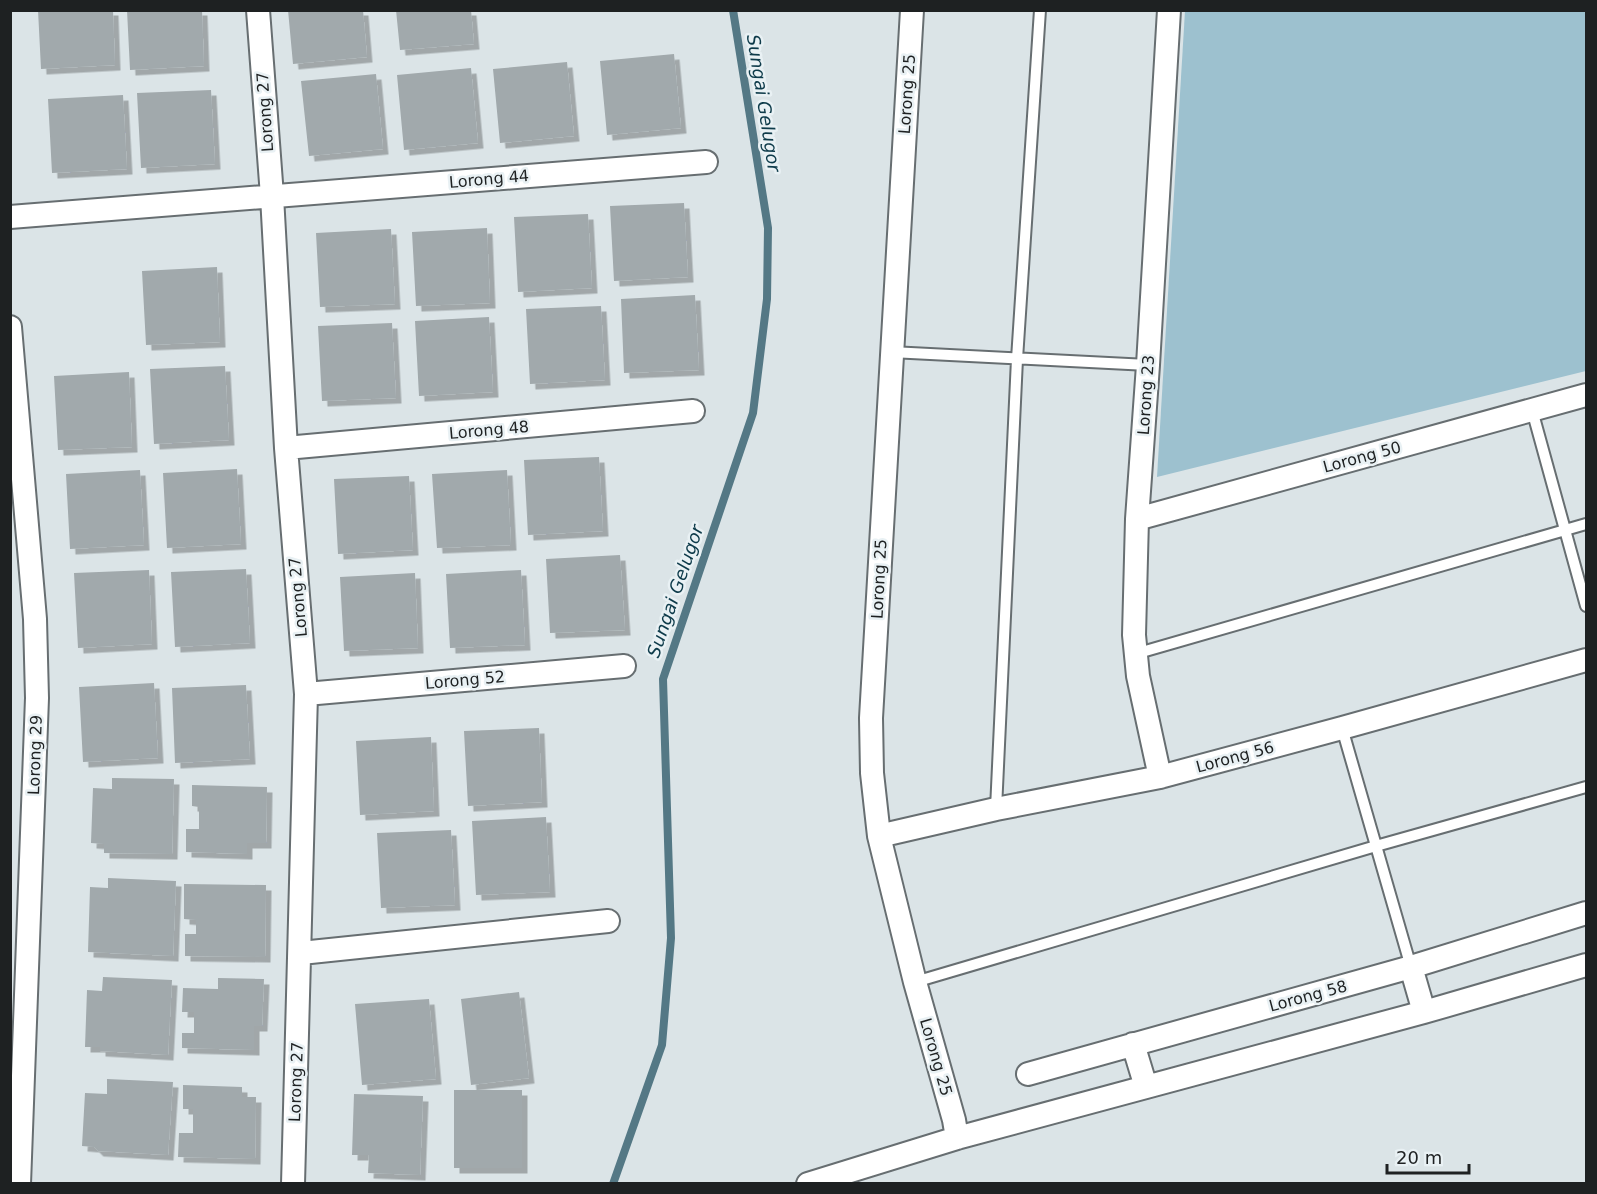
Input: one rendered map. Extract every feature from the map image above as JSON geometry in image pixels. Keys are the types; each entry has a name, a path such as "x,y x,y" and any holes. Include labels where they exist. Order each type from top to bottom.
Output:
{"street":[{"name":"Lorong 27","path":"258,10 272,196 286,448 306,694 301,953 293,1184"},
{"name":"Lorong 25","path":"912,10 871,718 872,773 879,836 957,1138"},
{"name":"Lorong 23","path":"1160,777 1135,654 1134,635 1137,519 1169,10"},
{"name":"Lorong 44","path":"10,217 706,162"},
{"name":"Lorong 29","path":"10,327 35,619 37,698 20,912 19,1184"},
{"name":"Lorong 50","path":"1137,519 1587,395"},
{"name":"Lorong 48","path":"286,448 693,411"},
{"name":"Lorong 56","path":"879,836 996,808 1160,777 1587,660"},
{"name":"Lorong 52","path":"306,694 624,666"},
{"name":"Lorong 58","path":"1028,1074 1411,967 1587,913"},
{"path":"301,953 608,921"},
{"path":"808,1184 957,1138 1424,1012 1587,965"},
{"path":"1411,967 1424,1012"},
{"path":"1133,1044 1146,1087"}],"lane":[{"path":"996,808 1017,359 1040,10"},
{"path":"891,352 1148,365"},
{"path":"1532,410 1564,531 1587,606"},
{"path":"1135,654 1587,524"},
{"path":"1342,728 1411,967"},
{"path":"915,982 1376,846 1587,787"}],"shaded area":[{"path":"1185,11 1586,11 1586,371 1157,477"}],"building":[{"path":"38,10 113,10 115,65 41,69"},
{"path":"127,10 202,10 204,66 130,70"},
{"path":"288,10 363,10 367,57 293,64"},
{"path":"396,10 471,10 474,44 400,50"},
{"path":"674,54 681,128 607,135 600,61"},
{"path":"567,62 574,136 500,143 493,69"},
{"path":"471,68 478,143 404,150 397,75"},
{"path":"376,74 383,149 309,156 301,81"},
{"path":"211,90 215,164 141,168 137,93"},
{"path":"123,95 127,169 52,173 48,99"},
{"path":"684,203 688,277 614,281 610,206"},
{"path":"588,214 592,288 518,292 514,217"},
{"path":"487,228 490,303 416,306 412,232"},
{"path":"391,229 395,304 320,307 316,233"},
{"path":"217,267 220,342 146,345 142,271"},
{"path":"695,295 699,370 624,373 621,299"},
{"path":"601,306 605,380 530,384 526,309"},
{"path":"489,317 493,392 419,396 415,321"},
{"path":"392,323 396,398 322,401 318,326"},
{"path":"225,366 229,440 154,444 150,369"},
{"path":"129,372 132,447 58,450 54,376"},
{"path":"599,457 603,531 528,535 524,460"},
{"path":"237,469 241,544 167,548 163,473"},
{"path":"140,470 144,545 70,549 66,474"},
{"path":"507,470 511,545 437,548 432,474"},
{"path":"409,476 413,550 338,554 334,479"},
{"path":"620,555 625,630 550,633 546,559"},
{"path":"246,569 250,643 175,647 171,572"},
{"path":"149,570 152,644 78,648 74,573"},
{"path":"521,570 525,645 450,648 446,574"},
{"path":"415,573 418,648 344,651 340,577"},
{"path":"154,683 158,758 83,762 79,687"},
{"path":"246,685 250,759 175,763 172,688"},
{"path":"539,728 542,802 468,806 464,731"},
{"path":"431,737 434,811 360,815 356,741"},
{"path":"112,778 174,779 172,854 104,853 104,844 91,843 93,788 112,789"},
{"path":"192,785 267,787 266,843 247,843 247,854 186,852 186,829 199,829 199,807 192,806"},
{"path":"546,817 550,892 476,895 472,821"},
{"path":"451,830 455,905 381,908 377,833"},
{"path":"108,878 176,881 173,956 88,952 90,887 108,888"},
{"path":"184,884 266,885 265,957 185,956 185,934 196,934 196,920 184,919"},
{"path":"103,977 172,980 168,1055 100,1051 100,1047 85,1047 87,990 102,991"},
{"path":"218,978 264,979 262,1026 254,1026 254,1050 182,1048 182,1033 194,1033 194,1012 182,1012 183,988 218,989"},
{"path":"519,992 529,1078 471,1085 461,999"},
{"path":"429,999 436,1079 362,1085 355,1004"},
{"path":"107,1079 173,1082 168,1155 98,1151 94,1147 82,1146 85,1093 107,1094"},
{"path":"183,1085 242,1087 242,1097 256,1097 255,1159 178,1157 179,1133 193,1133 193,1109 183,1109"},
{"path":"454,1090 522,1090 522,1168 454,1168"},
{"path":"354,1094 423,1096 420,1175 368,1173 369,1155 352,1155"}],"waterway":[{"name":"Sungai Gelugor","path":"613,1184 662,1045 671,938 663,679 753,413 767,299 768,228 733,10"}]}
